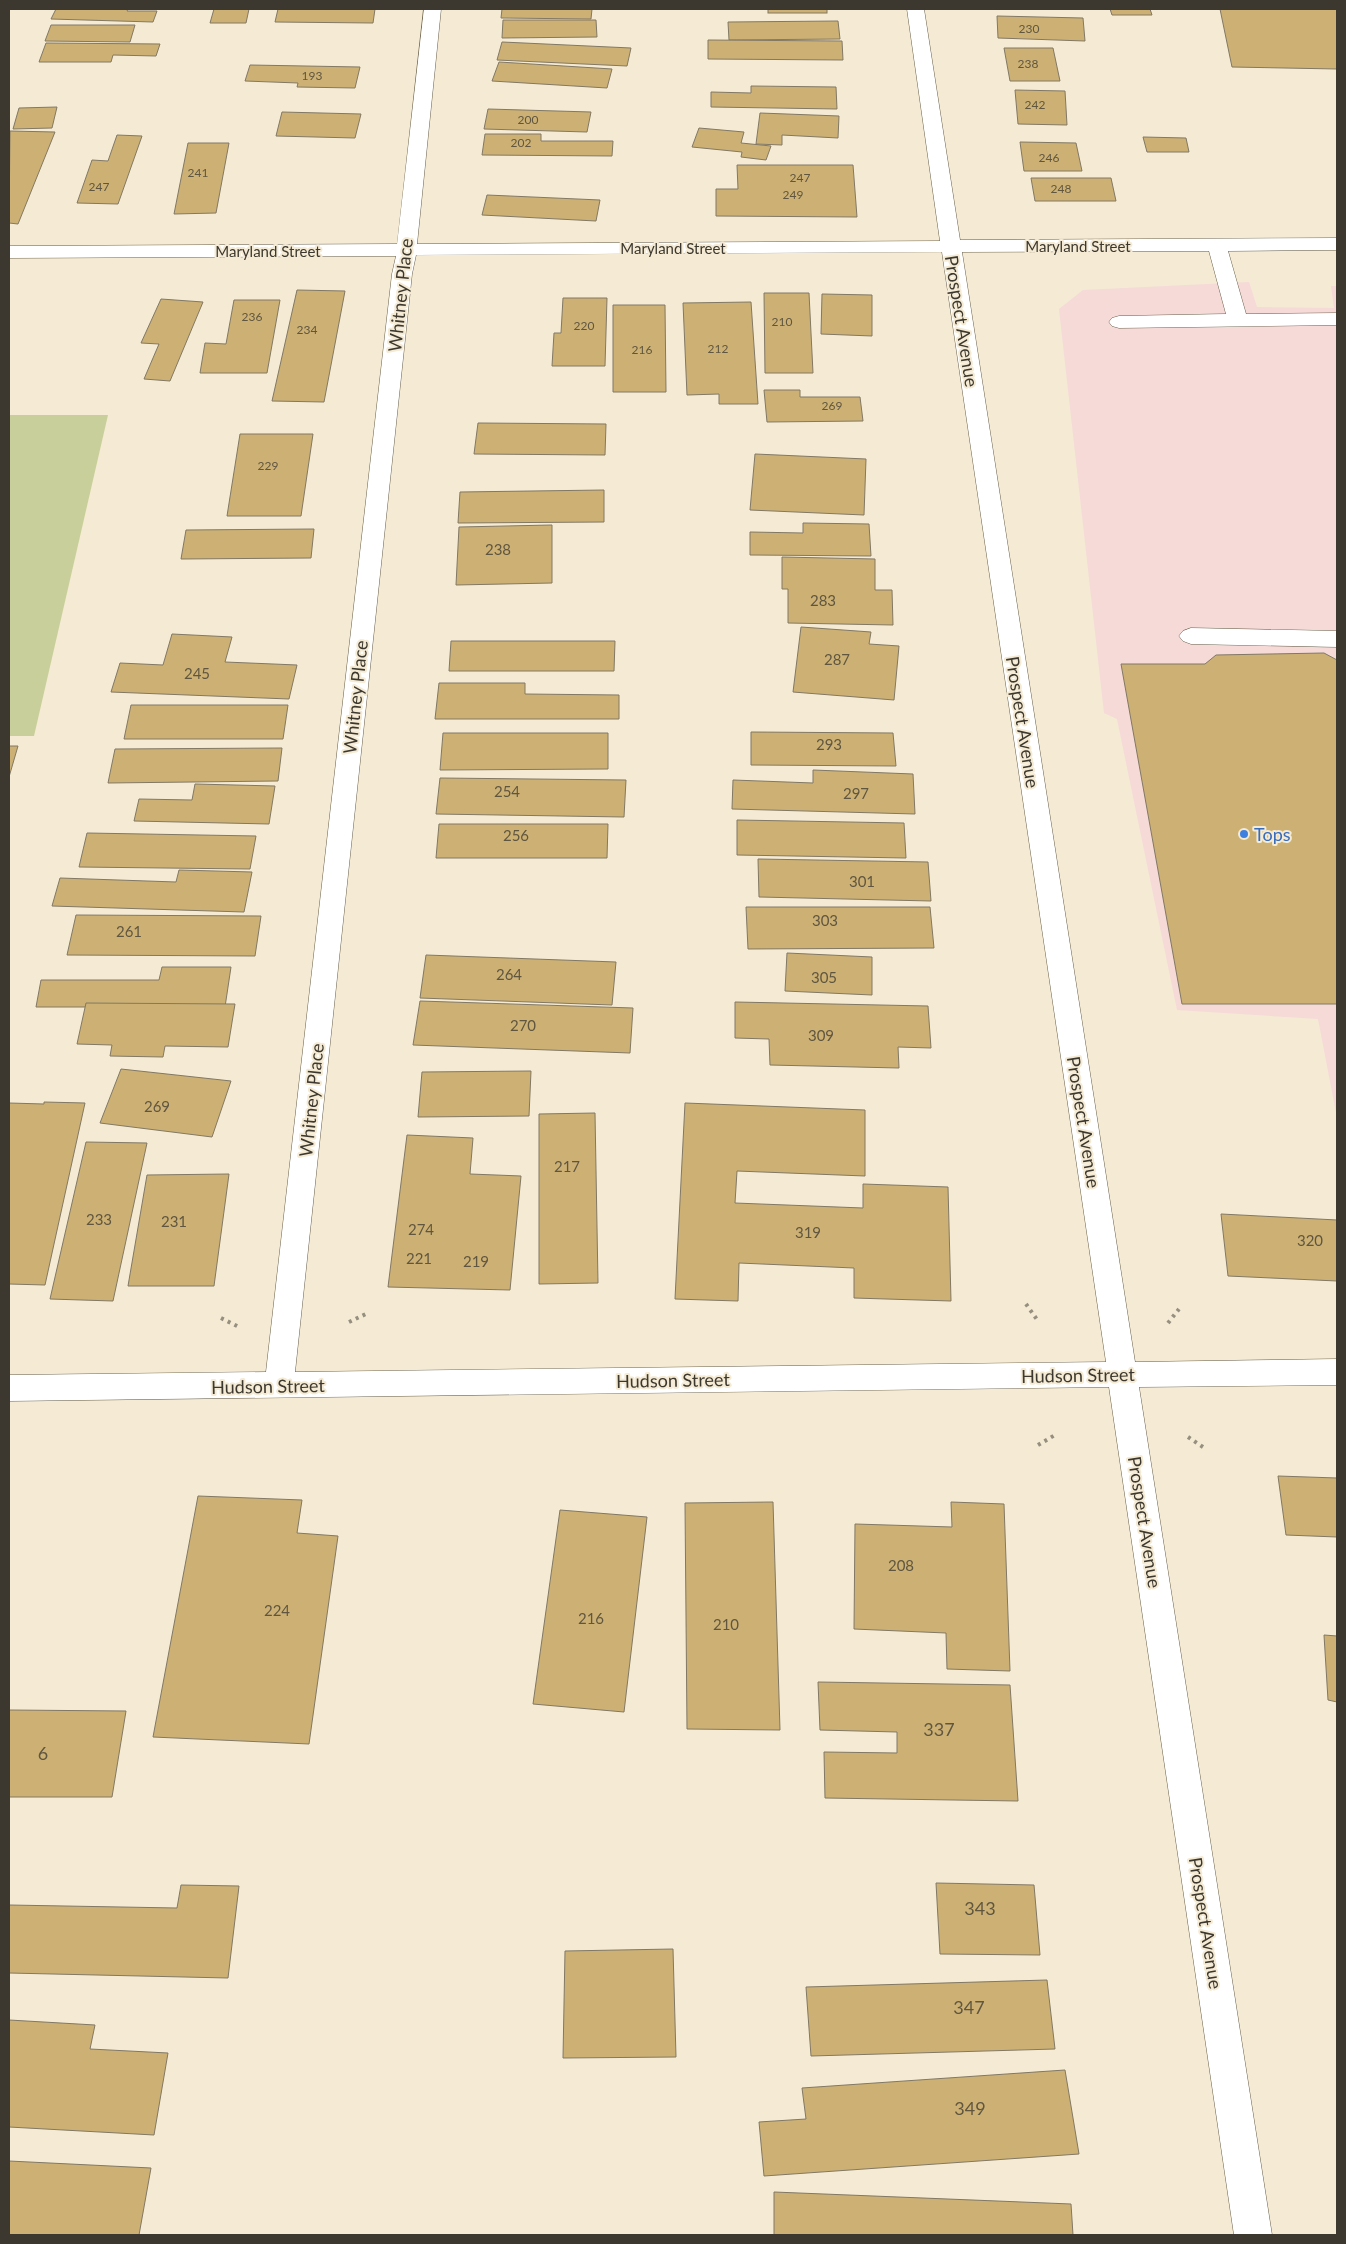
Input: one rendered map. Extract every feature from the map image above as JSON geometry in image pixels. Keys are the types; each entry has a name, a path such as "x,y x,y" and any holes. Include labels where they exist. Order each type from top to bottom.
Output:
{"street":[{"name":"Whitney Place","path":"279,1386 402,274 407,250 407,232 432,9"},
{"name":"Prospect Avenue","path":"915,9 1253,2235"},
{"name":"Maryland Street","path":"9,252 1337,244"},
{"path":"1217,245 1238,321"},
{"path":"1119,322 1337,319"},
{"path":"1191,636 1337,639"},
{"name":"Hudson Street","path":"9,1388 1337,1372"}],"path":[{"path":"1026,1304 1038,1321"},
{"path":"1168,1323 1179,1309"},
{"path":"349,1322 368,1313"},
{"path":"221,1318 242,1328"},
{"path":"1038,1445 1055,1435"},
{"path":"1188,1437 1203,1447"}],"shaded area":[{"path":"1249,282 1257,307 1334,308 1331,286 1337,286 1337,1118 1318,1019 1177,1010 1117,719 1104,713 1059,309 1083,290"}],"green space":[{"path":"9,415 108,415 34,736 9,736"}],"building":[{"path":"56,9 157,11 153,22 51,19"},
{"path":"214,9 249,9 246,23 210,23"},
{"path":"278,9 375,9 373,23 275,22"},
{"path":"502,9 592,9 591,19 501,18"},
{"path":"768,9 827,9 827,13 768,13"},
{"path":"1110,9 1150,9 1152,15 1112,15"},
{"path":"1220,9 1337,9 1337,69 1232,67"},
{"path":"997,16 1083,18 1085,41 998,38"},
{"path":"503,20 596,20 597,37 502,38"},
{"path":"838,21 840,39 729,40 728,22"},
{"path":"51,25 135,25 130,42 45,41"},
{"path":"708,40 842,41 843,60 708,59"},
{"path":"502,42 631,48 627,66 497,60"},
{"path":"46,43 160,44 156,56 113,55 111,62 39,62"},
{"path":"1004,48 1053,48 1060,81 1010,81"},
{"path":"499,62 612,69 607,88 492,81"},
{"path":"250,65 360,67 355,88 297,87 298,83 245,81"},
{"path":"751,86 836,87 837,109 711,107 711,92 751,93"},
{"path":"1015,90 1065,91 1067,125 1018,124"},
{"path":"57,107 52,128 13,129 19,108"},
{"path":"488,109 591,112 587,132 484,129"},
{"path":"282,112 361,114 355,138 276,136"},
{"path":"760,113 839,116 838,138 782,135 782,145 756,144"},
{"path":"699,128 744,132 741,143 771,146 766,160 741,157 742,152 692,147"},
{"path":"10,131 55,132 18,224 9,223"},
{"path":"485,134 541,134 541,141 613,141 612,156 482,155"},
{"path":"117,135 142,136 118,204 77,203 92,160 108,161"},
{"path":"1143,137 1186,138 1189,152 1147,152"},
{"path":"1020,142 1076,143 1082,171 1024,171"},
{"path":"188,143 229,143 216,213 174,214"},
{"path":"737,165 853,165 857,217 716,216 716,189 738,189"},
{"path":"1031,178 1111,178 1116,201 1035,201"},
{"path":"487,195 600,200 596,221 482,215"},
{"path":"297,290 345,291 324,402 272,401"},
{"path":"764,293 809,293 813,373 765,373"},
{"path":"822,294 872,295 872,336 821,334"},
{"path":"563,298 607,298 605,366 552,366 554,333 561,333"},
{"path":"161,299 203,302 170,381 144,379 159,344 141,343"},
{"path":"234,300 280,300 267,373 200,373 205,343 226,344"},
{"path":"751,302 758,404 719,404 719,394 687,395 683,303"},
{"path":"613,305 665,305 666,392 613,392"},
{"path":"764,390 800,390 800,397 860,397 863,421 767,422"},
{"path":"478,423 606,424 605,455 474,454"},
{"path":"240,434 313,434 301,516 227,516"},
{"path":"755,454 866,459 864,515 750,510"},
{"path":"604,490 604,522 458,523 460,492"},
{"path":"803,523 869,524 871,556 750,555 750,532 803,533"},
{"path":"552,525 552,583 456,585 459,527"},
{"path":"314,529 311,558 181,559 186,530"},
{"path":"782,557 875,559 875,590 892,590 893,625 788,623 788,589 782,589"},
{"path":"801,627 871,632 869,644 899,646 894,700 793,692"},
{"path":"172,634 232,637 225,662 297,665 289,699 111,692 120,663 163,665"},
{"path":"451,641 615,641 614,671 449,671"},
{"name":"Tops","path":"1324,653 1337,660 1337,1004 1182,1004 1121,664 1205,664 1216,655"},
{"path":"439,683 525,683 525,694 619,695 619,719 435,719"},
{"path":"131,705 288,705 283,739 124,739"},
{"path":"751,732 893,733 896,766 751,765"},
{"path":"443,733 608,733 608,769 440,770"},
{"path":"9,746 18,746 9,777"},
{"path":"282,748 278,781 108,783 115,749"},
{"path":"813,770 913,774 915,814 732,809 733,780 813,783"},
{"path":"440,778 626,780 624,817 436,814"},
{"path":"195,784 275,786 269,824 134,821 139,799 192,800"},
{"path":"737,820 904,823 906,858 737,855"},
{"path":"439,824 608,824 607,858 436,858"},
{"path":"87,833 256,836 250,869 79,867"},
{"path":"758,859 928,862 931,901 759,897"},
{"path":"179,870 252,872 244,912 52,906 60,878 176,882"},
{"path":"746,907 930,907 934,948 748,949"},
{"path":"76,915 261,916 255,956 67,955"},
{"path":"787,953 872,957 872,995 785,991"},
{"path":"426,955 616,962 612,1005 420,998"},
{"path":"162,967 231,967 225,1007 36,1007 41,980 159,980"},
{"path":"420,1001 633,1008 630,1053 413,1045"},
{"path":"735,1002 928,1006 931,1048 898,1047 899,1068 770,1065 769,1039 735,1038"},
{"path":"86,1003 235,1004 228,1047 165,1046 163,1057 110,1056 112,1045 77,1044"},
{"path":"121,1069 231,1081 212,1137 100,1123"},
{"path":"531,1071 529,1116 418,1117 422,1072"},
{"path":"44,1102 85,1103 45,1285 9,1284 9,1103 44,1104"},
{"path":"685,1103 865,1110 865,1176 737,1171 735,1203 863,1208 863,1184 948,1187 951,1301 854,1298 854,1268 739,1263 738,1301 675,1299"},
{"path":"595,1113 598,1283 539,1284 539,1114"},
{"path":"407,1135 473,1138 470,1174 521,1176 510,1290 388,1287"},
{"path":"86,1142 147,1143 113,1301 50,1299"},
{"path":"229,1174 214,1286 128,1286 147,1175"},
{"path":"1221,1214 1337,1220 1337,1281 1228,1276"},
{"path":"1278,1476 1337,1478 1337,1537 1286,1535"},
{"path":"198,1496 302,1500 297,1533 338,1536 309,1744 153,1737"},
{"path":"773,1502 780,1730 687,1729 685,1503"},
{"path":"951,1502 1004,1504 1010,1671 947,1669 946,1633 854,1629 855,1524 952,1527"},
{"path":"560,1510 647,1517 624,1712 533,1704"},
{"path":"1324,1635 1337,1636 1337,1702 1328,1700"},
{"path":"818,1682 1010,1685 1018,1801 825,1798 824,1752 897,1753 897,1732 820,1730"},
{"path":"9,1710 126,1711 112,1797 9,1797"},
{"path":"936,1883 1034,1885 1040,1955 940,1954"},
{"path":"181,1885 239,1886 228,1978 9,1973 9,1905 177,1908"},
{"path":"673,1949 676,2057 563,2058 565,1951"},
{"path":"1047,1980 1055,2049 811,2056 806,1987"},
{"path":"9,2020 95,2025 90,2049 168,2053 154,2135 9,2127"},
{"path":"1065,2070 1079,2154 764,2176 759,2122 806,2119 802,2088"},
{"path":"9,2161 151,2168 139,2235 9,2235"},
{"path":"774,2192 1071,2204 1073,2235 774,2235"}],"place":[{"name":"Tops","path":"1244,834"}]}
